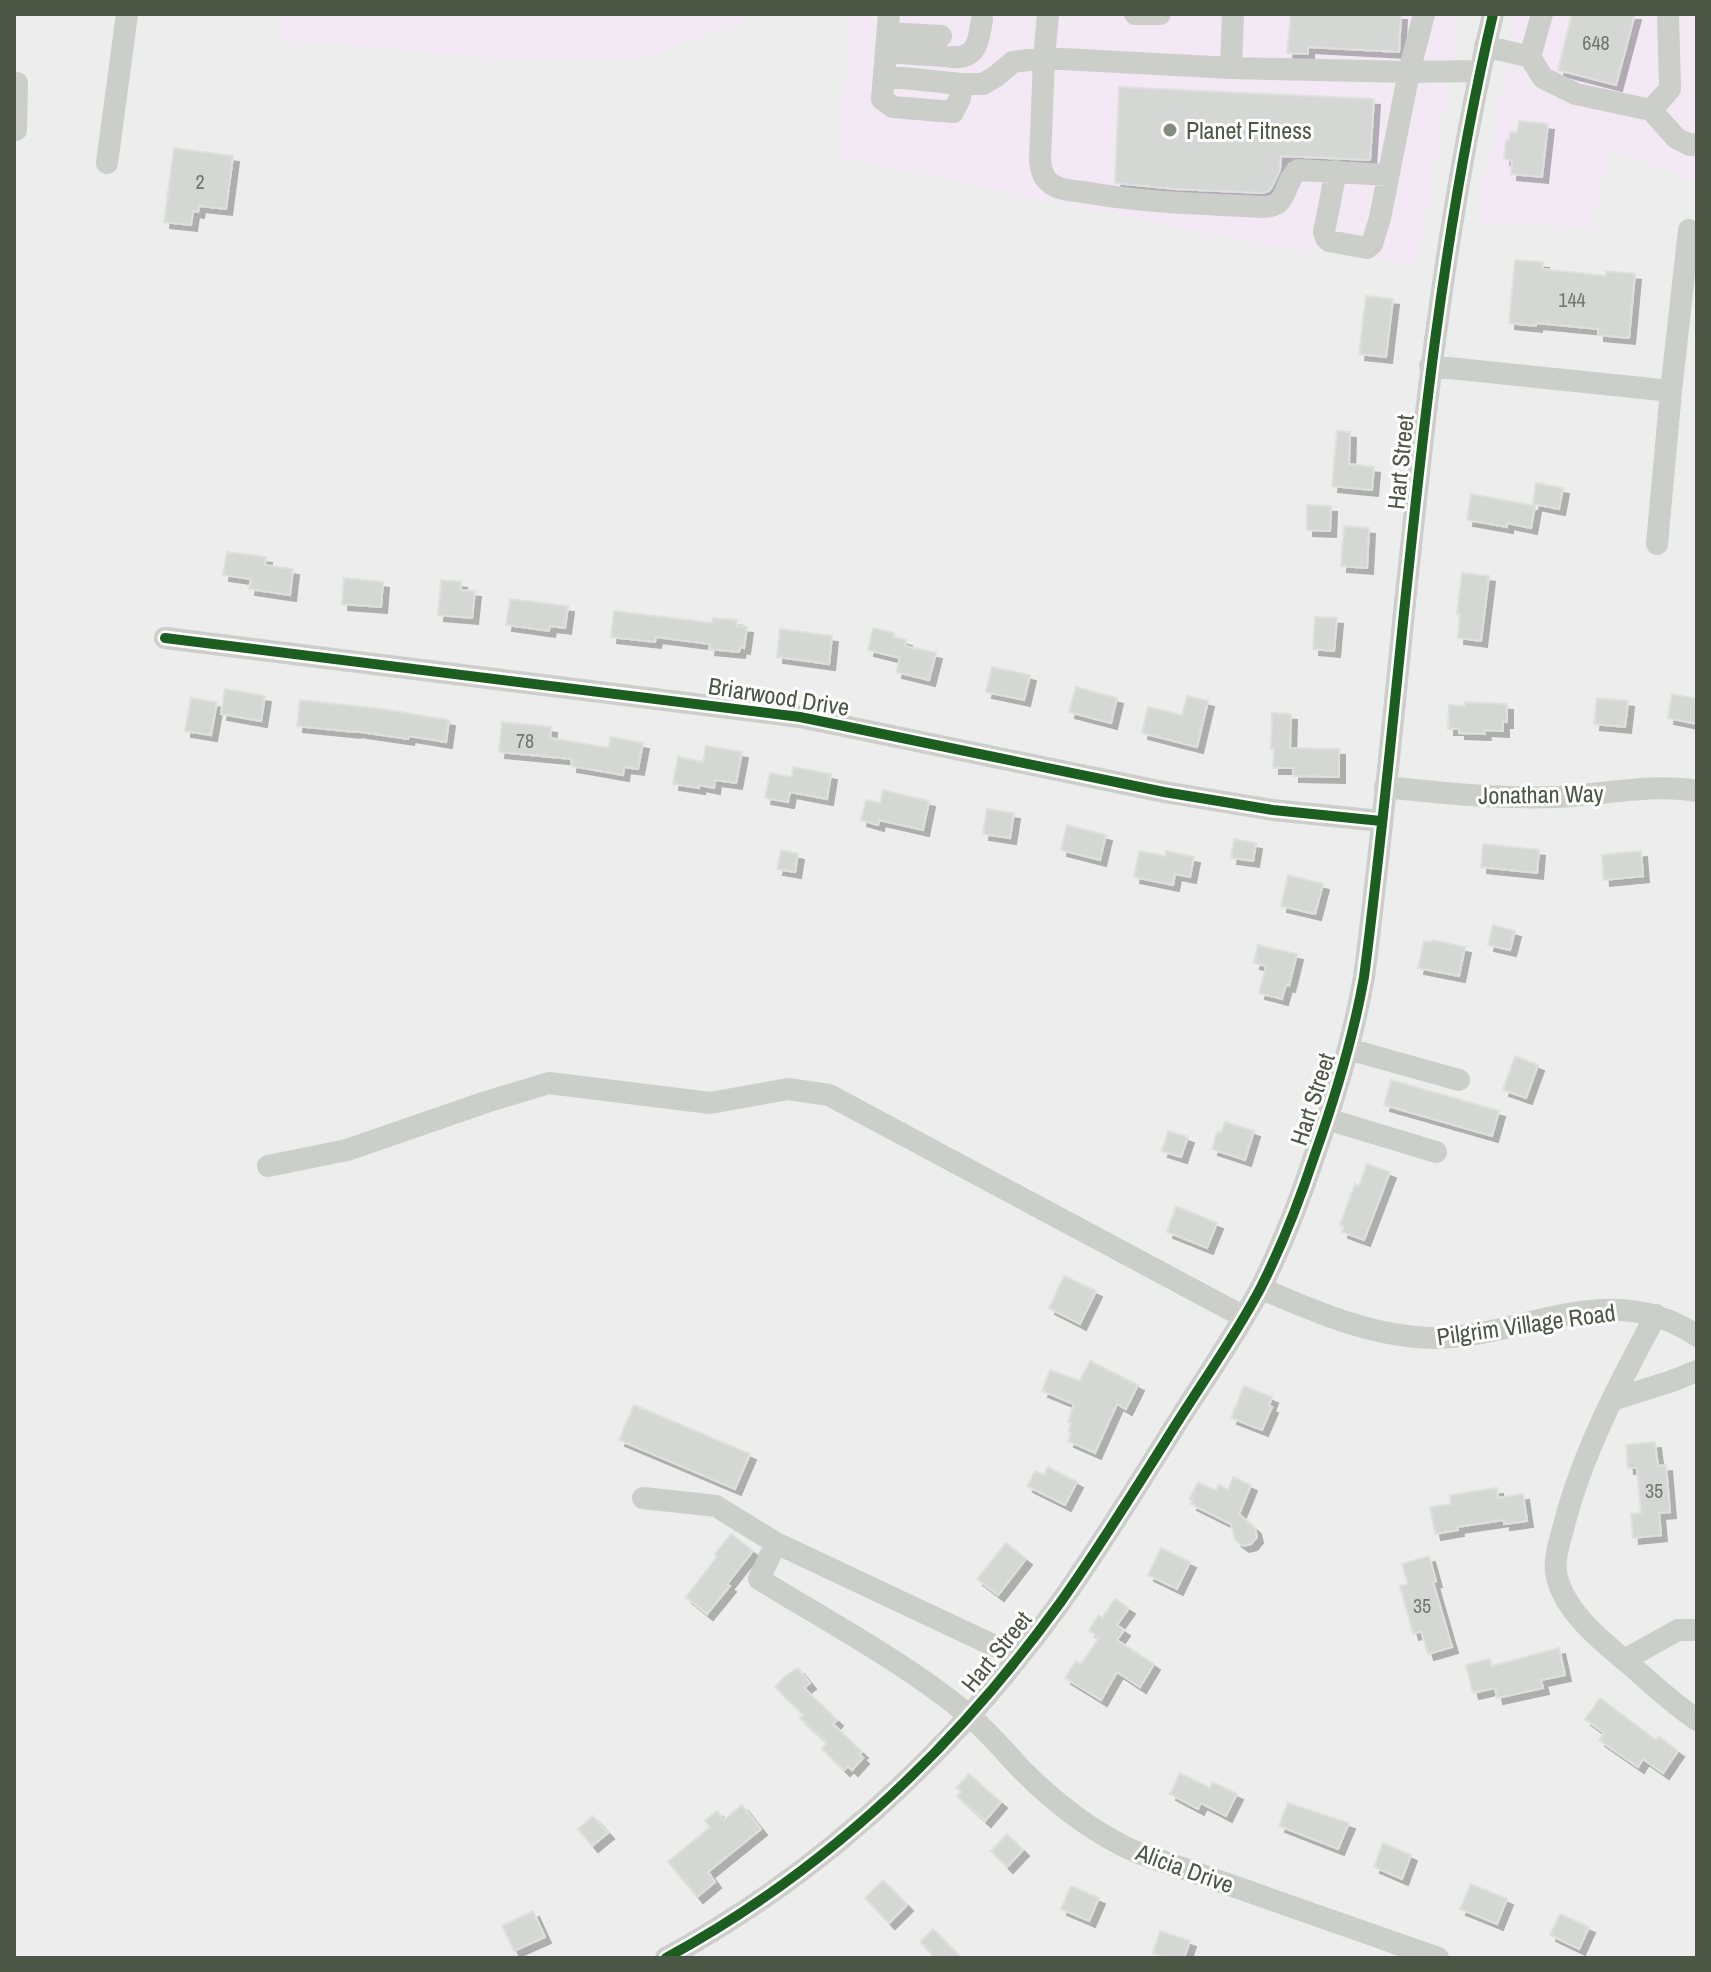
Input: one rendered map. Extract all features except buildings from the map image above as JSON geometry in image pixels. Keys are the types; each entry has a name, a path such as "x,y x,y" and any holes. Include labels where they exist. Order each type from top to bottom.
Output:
{"street":[{"path":"107,163 127,14"},
{"path":"1048,14 1040,160 1042,173 1050,183 1063,189 1109,197 1274,207 1298,170 1388,175"},
{"path":"1135,14 1160,14"},
{"path":"1231,68 1233,14"},
{"path":"1336,171 1324,232 1326,238 1367,248 1372,244 1376,231 1424,14"},
{"name":"Hart Street","path":"666,1958 742,1913 820,1858 889,1797 969,1716 1018,1657 1087,1563 1244,1317 1291,1220 1327,1119 1357,1017 1364,977 1430,366 1453,211 1493,14"},
{"path":"1530,57 1542,14"},
{"path":"1651,110 1670,89 1668,14"},
{"path":"982,17 969,32 946,46 888,33 882,99 893,107 953,112 960,98 961,84 983,84 1013,62 1044,58 1231,68 1480,71"},
{"path":"1485,46 1530,57 1543,78 1576,94 1651,110 1676,138 1690,145 1697,144"},
{"path":"14,130 17,83"},
{"path":"1657,544 1689,230"},
{"path":"1430,366 1671,391"},
{"name":"Briarwood Drive","path":"165,638 800,717 1202,799 1381,821"},
{"name":"Jonathan Way","path":"1385,787 1516,798 1651,789 1697,791"},
{"path":"1348,1049 1459,1080"},
{"path":"268,1166 347,1150 549,1083 710,1103 788,1089 829,1095 1244,1317"},
{"path":"1327,1119 1436,1152"},
{"name":"Pilgrim Village Road","path":"1260,1288 1333,1318 1413,1337 1483,1333 1583,1311 1627,1311 1656,1315 1697,1336"},
{"name":"Pilgrim Village Road","path":"1656,1315 1612,1400 1574,1492 1556,1556 1556,1576 1563,1593 1586,1625 1697,1720"},
{"path":"1612,1400 1697,1371"},
{"path":"643,1498 716,1506 776,1543 1018,1657"},
{"name":"Alicia Drive","path":"776,1543 759,1579 932,1686 969,1716 1055,1799 1093,1829 1136,1852 1438,1958"},
{"path":"1624,1660 1678,1630 1697,1630"}],"shaded area":[{"path":"283,14 750,14 750,17 650,57 538,61 280,40"},
{"path":"850,14 1461,14 1417,266 1232,238 839,157"},
{"path":"1518,14 1697,14 1697,184 1609,148 1593,227 1475,222"}],"cycle path":[{"path":"666,1958 779,1887 832,1846 883,1803 976,1708 1060,1603 1101,1543 1238,1328 1283,1240 1336,1090 1364,977 1431,373 1468,133 1493,14"},
{"path":"165,638 800,717 1164,792 1273,810 1381,821"}],"place":[{"name":"Planet Fitness","path":"1170,130"}]}
